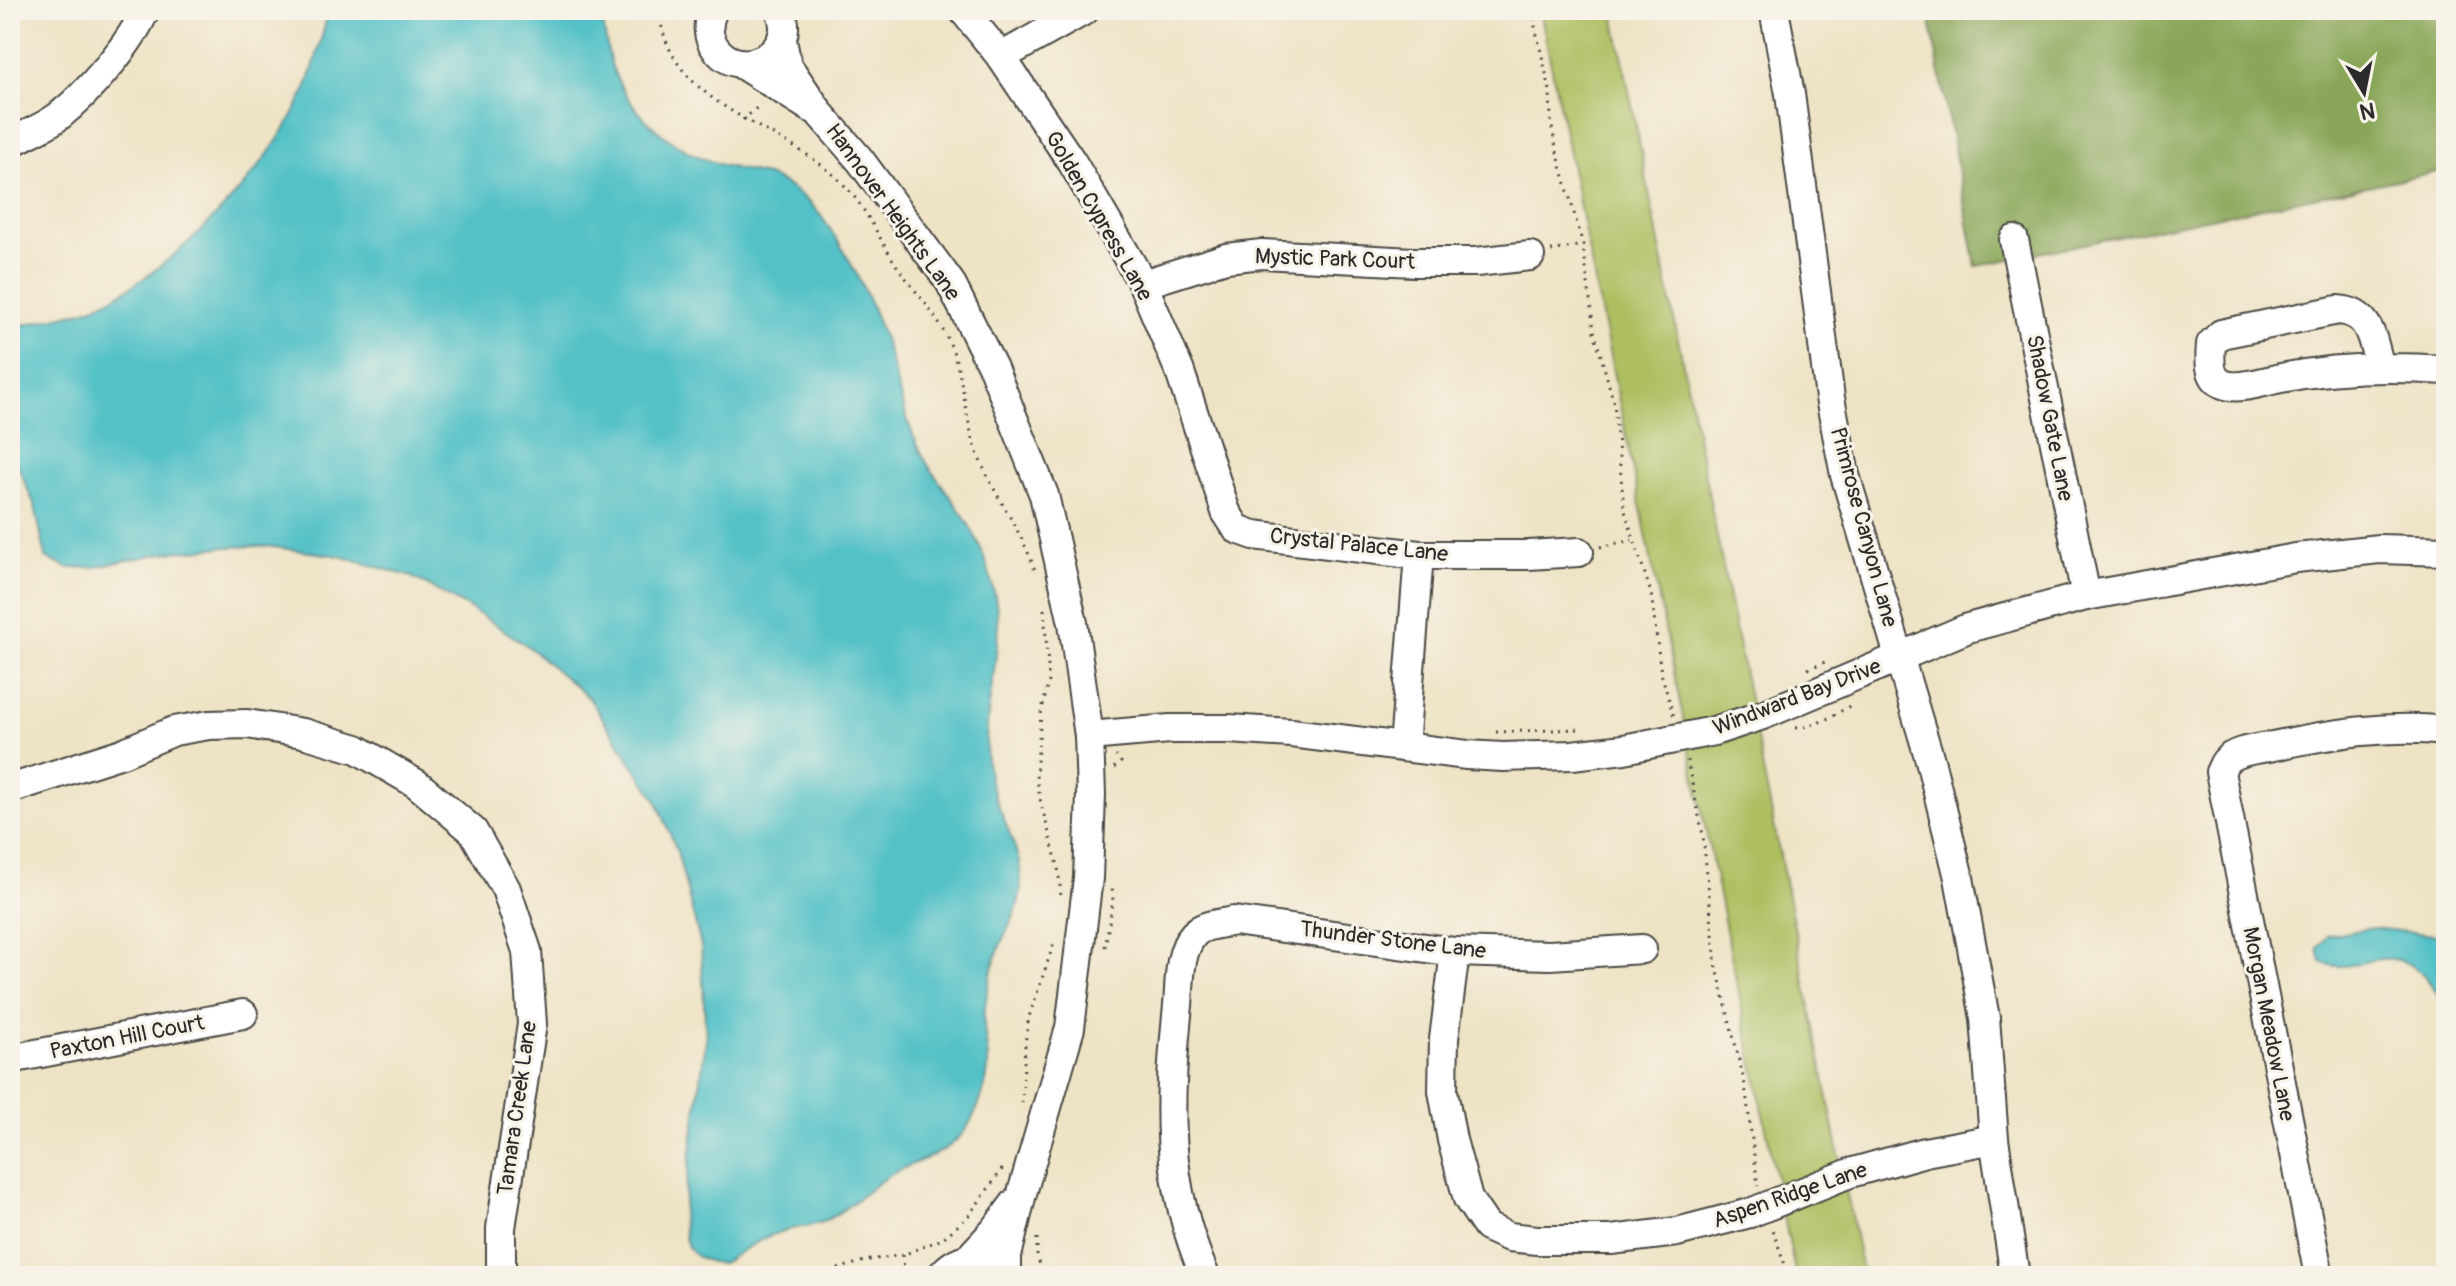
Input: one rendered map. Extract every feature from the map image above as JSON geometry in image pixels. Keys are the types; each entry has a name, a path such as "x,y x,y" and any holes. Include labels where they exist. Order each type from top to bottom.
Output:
{"street":[{"path":"10,143 58,118 95,83 140,22 145,10"},
{"name":"Golden Cypress Lane","path":"963,10 1001,57 1072,162 1143,284 1180,372 1226,512 1237,529"},
{"path":"1001,57 1085,10"},
{"name":"Primrose Canyon Lane","path":"1774,10 1803,178 1833,414 1845,475 1930,760 1959,878 1985,1018 1994,1139 2015,1276"},
{"name":"Hannover Heights Lane","path":"710,12 708,28 718,52 821,115"},
{"name":"Hannover Heights Lane","path":"741,64 754,64 767,58 785,22"},
{"name":"Hannover Heights Lane","path":"785,22 787,65 821,115 860,160 950,282 993,368 1044,495 1073,623 1089,736 1091,795 1088,878 1079,968 1070,1028 1022,1193 1007,1256 1007,1275"},
{"name":"Shadow Gate Lane","path":"2014,240 2086,596"},
{"name":"Mystic Park Court","path":"1143,284 1226,258 1262,254 1413,262 1476,262 1530,256"},
{"path":"2380,367 2363,319 2353,311 2338,310 2221,334 2211,344 2212,373 2219,383 2232,387 2304,373 2380,367 2446,370"},
{"name":"Crystal Palace Lane","path":"1237,529 1254,535 1419,555 1579,552"},
{"name":"Windward Bay Drive","path":"1089,736 1170,729 1229,729 1291,733 1467,755 1533,756 1611,750 1714,731 1763,715 1968,628 2086,596 2296,558 2379,549 2446,551"},
{"path":"1404,747 1419,555"},
{"name":"Tamara Creek Lane","path":"10,789 122,753 174,731 209,725 247,724 303,733 357,749 417,784 473,831 506,889 527,951 532,1024 501,1228 501,1276"},
{"name":"Morgan Meadow Lane","path":"2319,1276 2220,772 2226,760 2246,751 2311,738 2397,728 2446,731"},
{"name":"Thunder Stone Lane","path":"1205,1276 1179,1203 1171,1102 1183,956 1194,934 1208,926 1234,921 1455,952 1550,955 1642,949"},
{"name":"Aspen Ridge Lane","path":"1455,952 1444,1039 1443,1078 1452,1140 1468,1199 1487,1227 1509,1237 1611,1240 1677,1232 1750,1213 1850,1173 1925,1152 1994,1139"},
{"name":"Paxton Hill Court","path":"10,1059 243,1014"},
{"name":"Hannover Heights Lane","path":"952,1267 995,1230 1022,1193"},
{"path":"910,1265 952,1267 990,1261 1007,1275"}],"path":[{"path":"659,10 668,47 692,81 743,120 820,163 860,204 896,265 940,324 953,352 979,458 1028,546 1037,577"},
{"path":"1531,10 1550,90 1556,148 1583,245 1594,331 1616,418 1624,508 1651,593 1661,673 1675,720 1667,722"},
{"path":"1530,256 1583,245"},
{"path":"1579,552 1632,540"},
{"path":"1042,599 1049,681 1041,714 1036,775 1058,866 1061,899"},
{"path":"1804,672 1830,660"},
{"path":"1784,730 1807,727 1828,719 1860,699"},
{"path":"1489,732 1589,729"},
{"path":"1696,756 1687,758 1703,835 1713,946 1745,1085 1759,1189"},
{"path":"1022,1107 1029,1017 1058,929"},
{"path":"904,1276 910,1265 932,1245 956,1229 981,1201 1005,1164"},
{"path":"1770,1224 1789,1276"},
{"path":"815,1276 864,1261 910,1265"}],"green space":[{"path":"1540,10 1613,10 1863,1276 1796,1276"},
{"path":"1928,10 2446,10 2446,170 1976,266"}],"water":[{"path":"329,10 601,10 617,79 635,108 659,132 702,158 764,175 788,186 810,203 832,231 860,281 875,316 916,442 971,529 989,573 995,597 997,640 987,727 988,770 1013,841 1021,884 1017,908 992,968 984,1019 988,1068 980,1103 967,1127 947,1148 903,1168 832,1217 817,1224 775,1234 721,1264 701,1259 690,1250 682,1218 706,1040 701,946 677,851 656,799 589,698 529,647 473,610 412,577 340,556 266,546 222,547 163,553 95,567 68,568 46,558 35,506 10,448 10,328 82,311 114,297 181,249 213,218 270,151 292,118 307,86"},
{"path":"2373,928 2435,935 2446,941 2446,1016 2431,984 2405,963 2394,959 2337,966 2321,962 2318,948 2327,936"}]}
